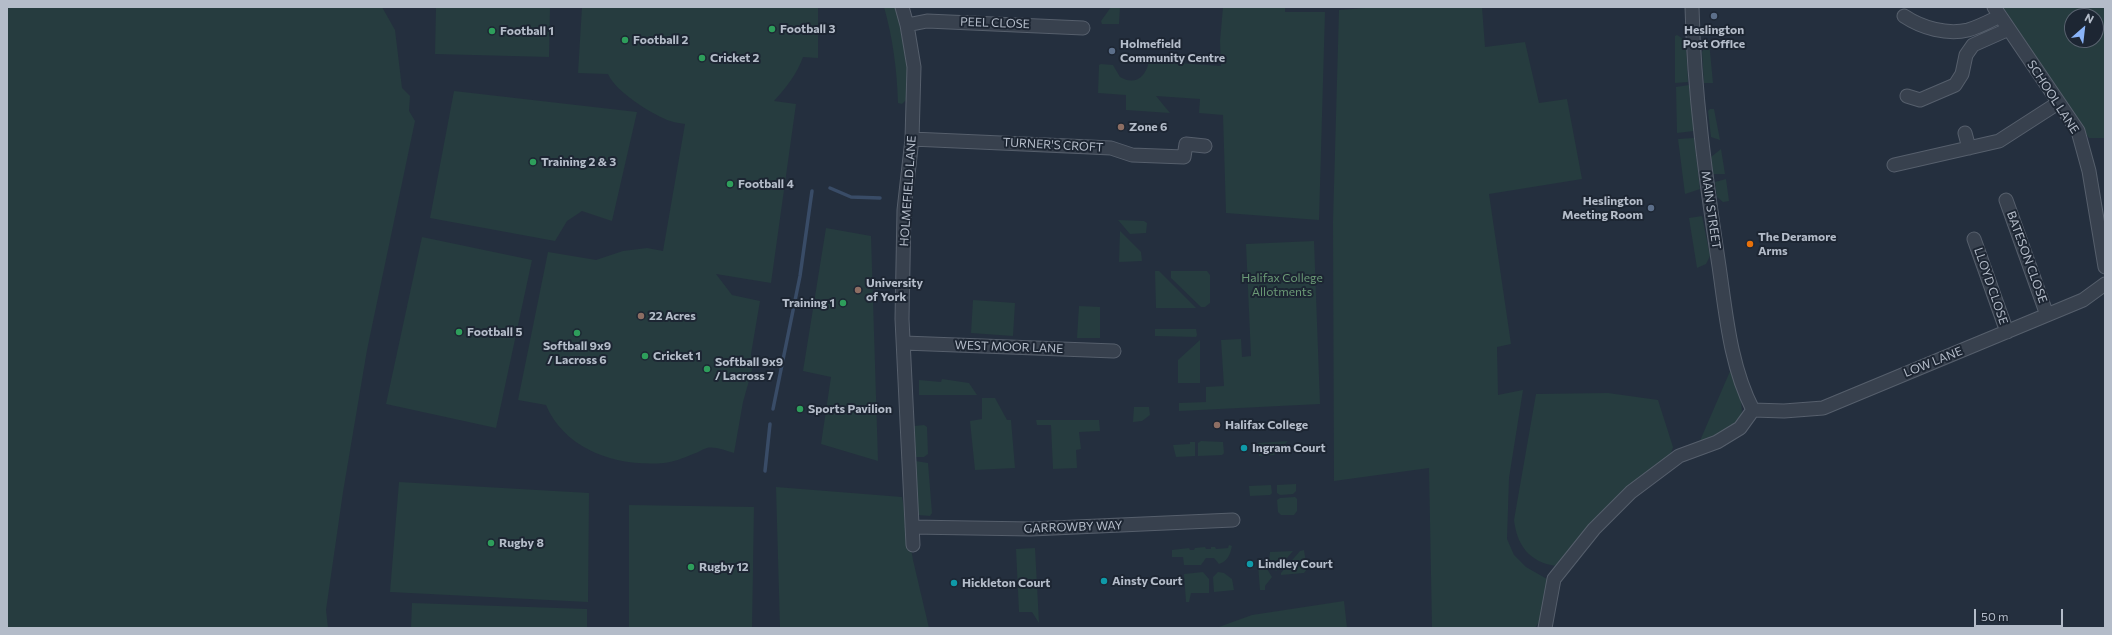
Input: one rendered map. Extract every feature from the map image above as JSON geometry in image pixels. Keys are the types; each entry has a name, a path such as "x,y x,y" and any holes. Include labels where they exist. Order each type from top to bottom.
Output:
{"street":[{"name":"HOLMEFIELD LANE","path":"902,7 907,25 914,67 912,139 904,210 902,319 913,544"},
{"name":"MAIN STREET","path":"1692,7 1698,106 1724,302 1732,348 1747,398 1753,410"},
{"path":"1904,16 1915,23 1928,27 1954,31 1968,30 1997,12"},
{"name":"SCHOOL LANE","path":"1997,12 2058,103 2078,130 2089,171 2105,267"},
{"name":"PEEL CLOSE","path":"907,25 927,21 1083,28"},
{"path":"1907,96 1920,100 1955,85 1962,74 1966,55 1973,45 2009,29"},
{"path":"1894,165 1999,141 2058,103"},
{"path":"1965,133 1968,148"},
{"name":"TURNER'S CROFT","path":"912,139 1111,148 1132,155 1184,157 1186,144 1205,146"},
{"name":"BATESON CLOSE","path":"2006,200 2047,315"},
{"name":"LLOYD CLOSE","path":"1974,239 2007,332"},
{"name":"LOW LANE","path":"1753,410 1784,411 1823,408 2083,300 2105,284"},
{"name":"WEST MOOR LANE","path":"904,343 1114,351"},
{"path":"1545,628 1554,579 1594,529 1631,492 1680,456 1717,442 1740,428 1753,410"},
{"name":"GARROWBY WAY","path":"912,527 1031,529 1233,520"}],"green space":[{"path":"7,7 382,7 395,30 402,88 410,96 409,111 415,121 367,350 343,492 326,610 328,628 7,628"},
{"name":"Football 1","path":"436,7 550,7 549,57 435,54"},
{"path":"582,7 818,7 818,58 803,57 791,80 774,101 796,104 771,283 716,274 732,295 760,301 751,354 752,370 743,402 734,453 710,448 671,462 646,464 611,458 594,452 579,444 566,434 555,421 546,405 518,400 548,252 596,260 623,251 647,248 663,251 685,124 667,120 643,107 618,88 608,74 578,73"},
{"path":"884,7 896,7 908,60 907,99 902,104 898,103 894,55"},
{"path":"1111,7 1120,7 1119,24 1102,24 1101,21"},
{"path":"1223,7 1285,7 1285,12 1325,12 1319,220 1226,213 1223,115 1199,113 1200,99 1156,96 1170,113 1126,110 1126,95 1098,93 1099,65 1101,64 1113,65 1120,77 1130,81 1139,78 1145,72 1149,61 1221,66 1220,41"},
{"path":"1378,7 1482,7 1485,47 1525,42 1539,103 1567,99 1582,179 1489,194 1511,344 1497,347 1498,395 1523,390 1509,478 1507,539 1514,555 1526,567 1547,579 1549,585 1539,622 1535,628 1432,628 1429,468 1334,481 1333,222 1339,10"},
{"path":"2003,7 2105,7 2105,138 2089,138"},
{"path":"1677,35 1685,40 1686,44 1688,82 1675,83 1675,36"},
{"path":"1709,41 1713,83 1704,83 1702,52"},
{"path":"1689,85 1694,131 1677,133 1676,87"},
{"name":"Training 2 & 3","path":"454,91 637,112 612,221 582,211 567,221 555,241 430,218"},
{"path":"1710,109 1714,109 1720,140 1711,137 1708,111"},
{"path":"1694,138 1700,189 1685,194 1678,139"},
{"path":"1721,149 1725,174 1713,174 1711,157"},
{"path":"1726,179 1729,201 1723,202 1717,197 1715,182"},
{"path":"1702,216 1710,256 1706,264 1697,268 1689,218"},
{"path":"1118,220 1144,221 1147,223 1146,233 1130,234"},
{"name":"Training 1","path":"826,228 871,236 878,461 821,444 831,377 803,371"},
{"path":"1120,231 1141,252 1142,261 1119,262"},
{"name":"Football 5","path":"422,237 532,260 496,428 386,404"},
{"name":"Halifax College Allotments","path":"1314,241 1320,404 1179,411 1179,403 1206,402 1206,387 1224,386 1221,340 1241,339 1242,357 1251,356 1246,244"},
{"path":"1155,271 1159,271 1196,308 1156,308"},
{"path":"1171,271 1207,271 1210,275 1210,303 1205,307 1201,307 1171,278"},
{"path":"973,300 1015,303 1013,336 971,333"},
{"path":"1079,306 1100,307 1100,338 1077,338"},
{"path":"1155,329 1196,329 1197,335 1196,337 1155,336"},
{"path":"1200,340 1200,383 1178,383 1178,360"},
{"path":"1731,369 1740,398 1742,408 1741,417 1737,424 1729,430 1699,443"},
{"path":"942,379 969,383 977,395 919,395 919,380 941,382"},
{"path":"1608,393 1658,400 1673,447 1670,457 1654,467 1625,491 1556,566 1538,561 1526,551 1521,544 1514,520 1536,394"},
{"path":"982,398 995,398 1007,420 1011,420 1015,468 975,470 970,421 982,419"},
{"path":"1134,407 1149,407 1150,415 1142,421 1133,422"},
{"path":"1036,420 1099,420 1100,431 1079,432 1081,449 1076,450 1077,468 1053,469 1051,425 1037,425"},
{"path":"924,425 927,427 928,454 924,457 915,457 914,426"},
{"path":"1201,441 1223,442 1224,453 1222,455 1198,456 1198,443"},
{"path":"1288,441 1274,455 1259,456 1258,443"},
{"path":"1190,442 1195,442 1195,456 1176,457 1173,445 1190,444"},
{"path":"915,461 928,463 932,513 930,516 918,515"},
{"name":"Rugby 8","path":"399,482 589,493 588,602 390,592"},
{"path":"1296,484 1296,491 1293,494 1280,495 1277,493 1277,485"},
{"path":"1271,485 1272,493 1270,495 1250,496 1249,486"},
{"path":"776,487 902,497 913,560 929,628 780,628"},
{"path":"1295,497 1297,499 1297,511 1294,515 1281,515 1278,512 1277,500 1280,498"},
{"name":"Rugby 12","path":"629,505 754,507 752,628 629,628"},
{"path":"1229,545 1232,546 1228,557 1225,561 1219,564 1214,558 1206,558 1201,565 1184,565 1183,557 1172,557 1172,550 1189,548 1190,550 1194,550 1195,548 1205,547 1206,549 1211,549 1211,547 1215,547 1216,549 1228,548"},
{"path":"1035,548 1039,623 1032,612 1019,612 1016,549"},
{"path":"1304,550 1307,569 1304,573 1281,575 1281,573 1300,551"},
{"path":"1293,551 1276,571 1269,562 1270,552"},
{"path":"1258,564 1264,564 1272,577 1265,586 1265,590 1260,590"},
{"path":"1203,572 1209,579 1209,593 1191,593 1189,602 1186,602 1184,574"},
{"path":"1218,572 1224,573 1232,579 1234,590 1214,592 1213,577"},
{"path":"1344,601 1347,628 1216,628 1252,615"},
{"path":"412,603 587,609 587,628 411,628"}],"waterway":[{"path":"830,188 851,197 880,198"},
{"path":"773,409 800,276 812,191"},
{"path":"765,471 770,424"}],"place":[{"name":"Heslington Post Office","path":"1714,16"},
{"name":"Football 3","path":"772,29"},
{"name":"Football 1","path":"492,31"},
{"name":"Football 2","path":"625,40"},
{"name":"Holmefield Community Centre","path":"1112,51"},
{"name":"Cricket 2","path":"702,58"},
{"name":"Zone 6","path":"1121,127"},
{"name":"Training 2 & 3","path":"533,162"},
{"name":"Football 4","path":"730,184"},
{"name":"Heslington Meeting Room","path":"1651,208"},
{"name":"The Deramore Arms","path":"1750,244"},
{"name":"University of York","path":"858,290"},
{"name":"Training 1","path":"843,303"},
{"name":"22 Acres","path":"641,316"},
{"name":"Football 5","path":"459,332"},
{"name":"Softball 9x9 / Lacross 6","path":"577,333"},
{"name":"Cricket 1","path":"645,356"},
{"name":"Softball 9x9 / Lacross 7","path":"707,369"},
{"name":"Sports Pavilion","path":"800,409"},
{"name":"Halifax College","path":"1217,425"},
{"name":"Ingram Court","path":"1244,448"},
{"name":"Rugby 8","path":"491,543"},
{"name":"Lindley Court","path":"1250,564"},
{"name":"Rugby 12","path":"691,567"},
{"name":"Ainsty Court","path":"1104,581"},
{"name":"Hickleton Court","path":"954,583"}]}
